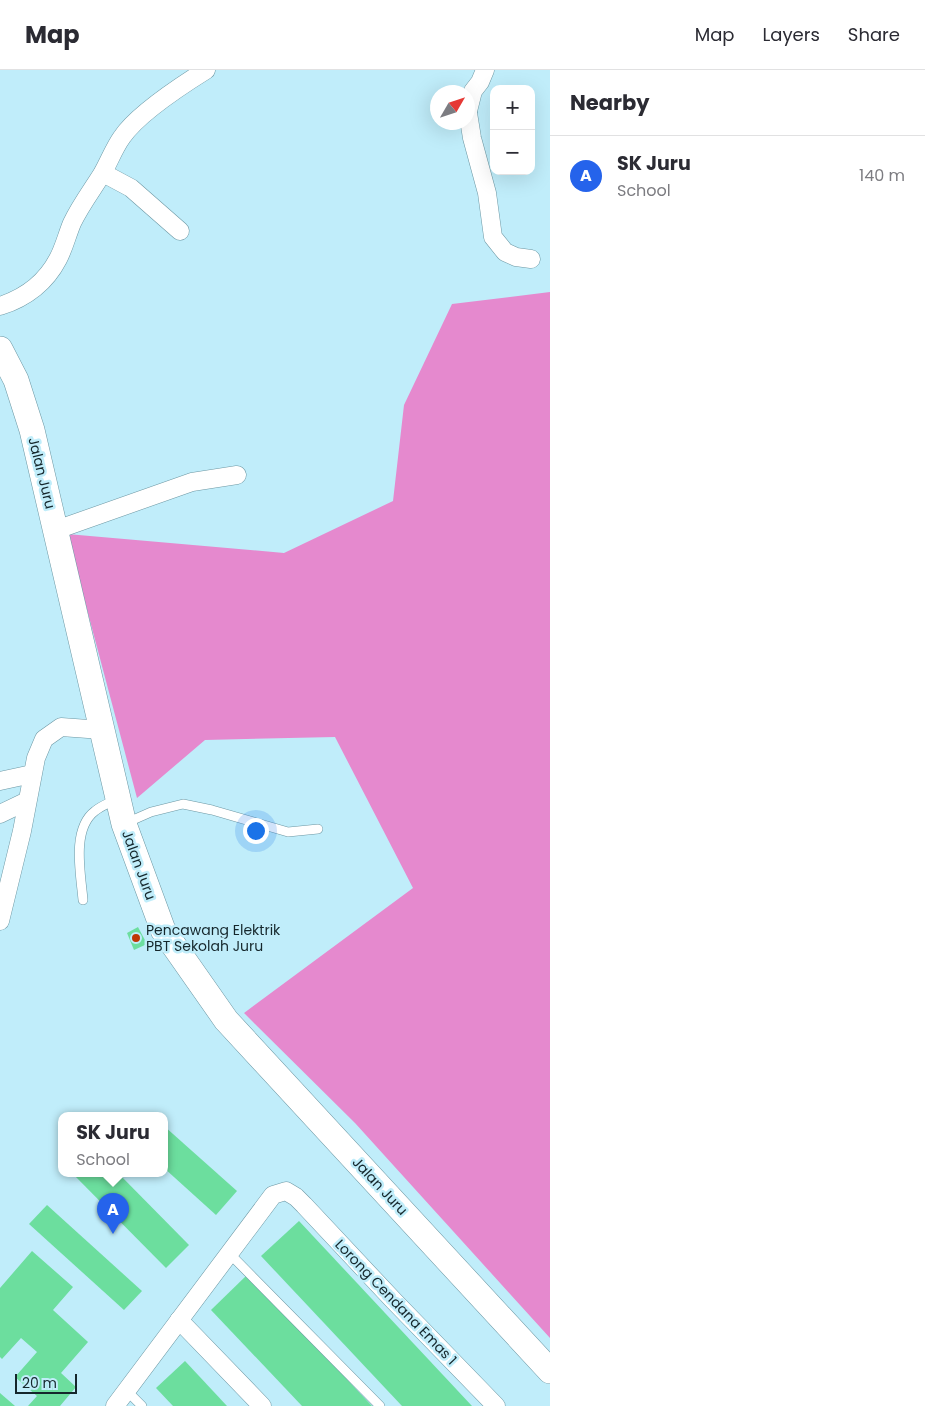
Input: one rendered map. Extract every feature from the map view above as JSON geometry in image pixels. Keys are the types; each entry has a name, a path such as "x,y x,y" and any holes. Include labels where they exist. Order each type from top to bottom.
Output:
{"street":[{"path":"0,306 11,302 37,286 50,272 58,258 72,222 122,136 139,119 188,81 206,70"},
{"path":"475,88 485,70"},
{"path":"471,130 487,193 493,237 505,252 516,257 531,259"},
{"path":"102,173 131,188 180,231"},
{"name":"Jalan Juru","path":"0,349 16,380 32,430 124,824 163,930 226,1020 550,1371"},
{"path":"56,530 192,482 237,475"},
{"path":"0,921 32,774 44,739 61,727 102,730"},
{"path":"0,781 32,774"},
{"path":"0,814 27,801"},
{"name":"Lorong Cendana Emas 1","path":"229,1253 273,1195 286,1191 296,1197 496,1406"},
{"path":"114,1406 229,1253"},
{"path":"179,1320 262,1406"}],"lane":[{"path":"83,900 78,848 86,822 94,812 118,799"},
{"path":"124,824 151,812 183,804 212,810 288,832 318,829"},
{"path":"229,1253 380,1406"},
{"path":"126,1390 142,1406"}],"shaded area":[{"path":"550,292 550,1338 355,1123 244,1013 413,888 335,737 205,740 137,798 67,534 284,553 393,501 404,405 452,304"}],"building":[{"name":"Pencawang Elektrik PBT Sekolah Juru","path":"138,927 147,944 134,950 127,933"},
{"path":"168,1130 237,1191 216,1215 168,1172"},
{"path":"76,1177 122,1177 189,1245 166,1268"},
{"path":"47,1205 142,1291 124,1310 29,1224"},
{"path":"299,1221 472,1406 402,1406 261,1256"},
{"path":"32,1251 73,1287 53,1310 88,1342 61,1373 76,1387 60,1406 28,1406 37,1396 15,1377 37,1352 21,1338 2,1359 0,1357 0,1288"},
{"path":"248,1274 372,1406 302,1406 211,1310"},
{"path":"185,1361 227,1406 173,1406 156,1388"},
{"path":"0,1393 15,1406 0,1406"}],"place":[{"name":"Pencawang Elektrik PBT Sekolah Juru","path":"136,938"},
{"name":"SK Juru","path":"113,1234"}]}
